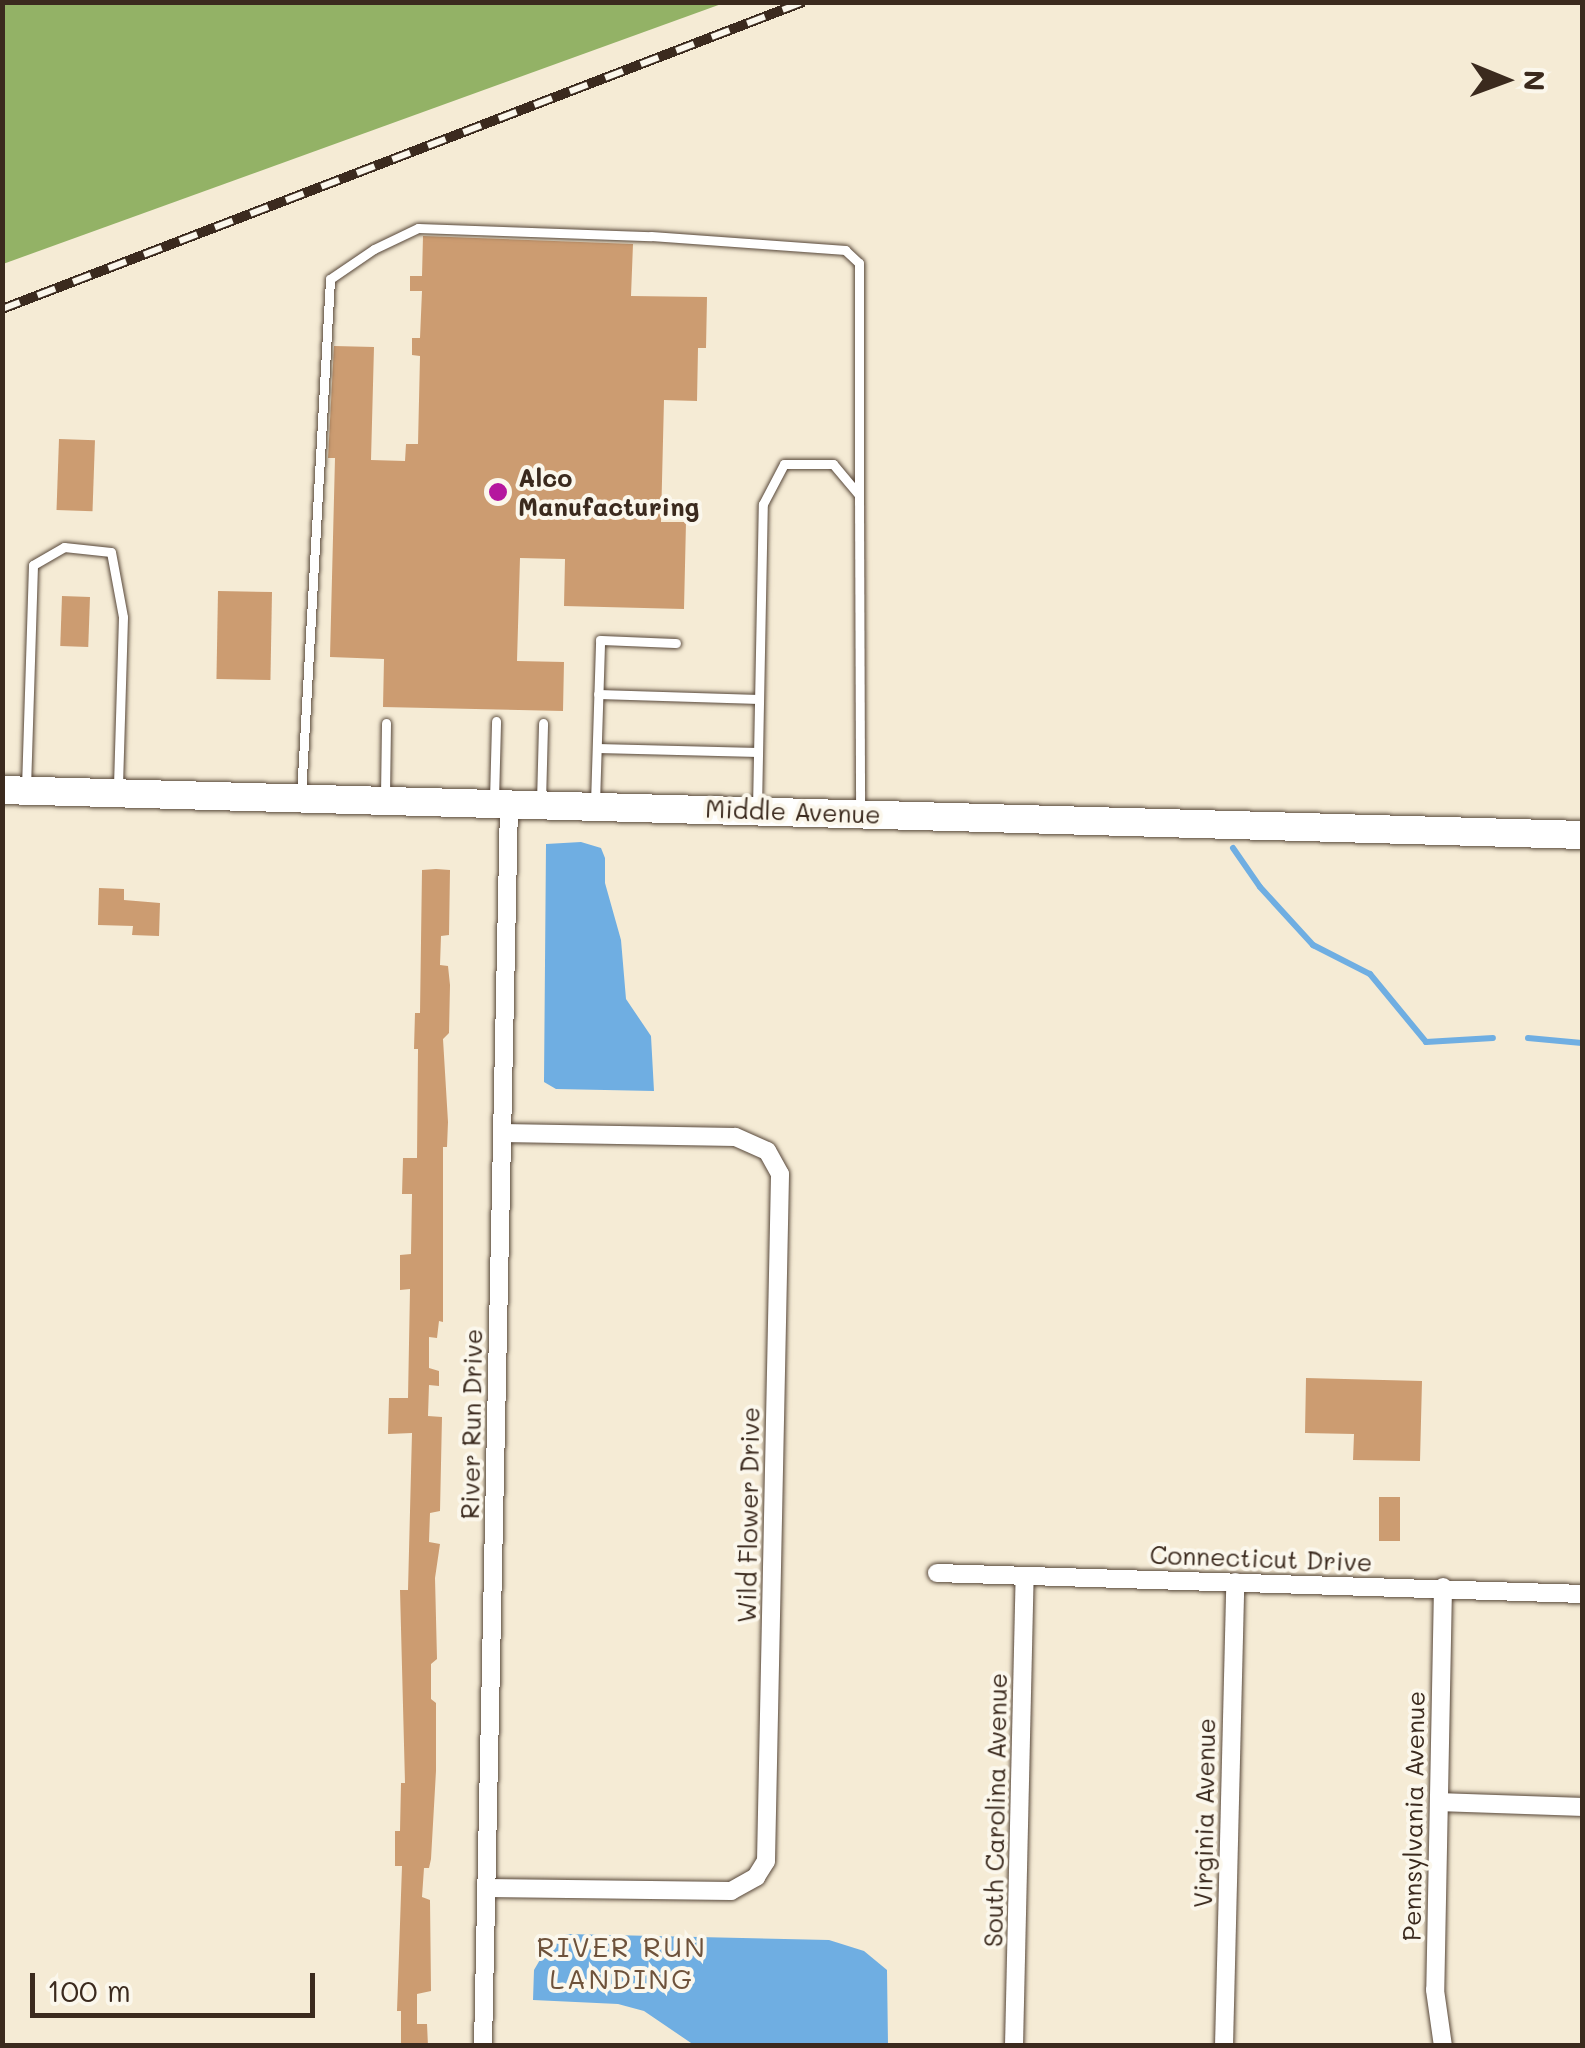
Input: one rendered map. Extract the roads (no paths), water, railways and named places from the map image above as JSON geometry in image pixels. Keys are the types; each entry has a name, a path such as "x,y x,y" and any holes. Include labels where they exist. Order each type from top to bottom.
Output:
{"street":[{"name":"Middle Avenue","path":"14,790 1582,835"},
{"name":"River Run Drive","path":"484,2046 502,1133 502,803"},
{"name":"Wild Flower Drive","path":"486,1888 731,1891 756,1877 766,1862 780,1194 774,1159 748,1140 502,1133"},
{"name":"Connecticut Drive","path":"937,1573 1582,1594"},
{"name":"South Carolina Avenue","path":"1014,2046 1025,1576"},
{"name":"Virginia Avenue","path":"1224,2046 1234,1582"},
{"name":"Pennsylvania Avenue","path":"1443,1588 1435,1990 1443,2046"},
{"path":"1439,1802 1582,1807"}],"lane":[{"path":"301,798 330,279 374,249 418,228 652,236 846,250 859,263 860,813"},
{"path":"757,810 763,504 784,464 832,464 859,495"},
{"path":"14,790 33,565 64,547 111,552 123,617 118,793"},
{"path":"595,806 600,640 676,643"},
{"path":"598,694 759,699"},
{"path":"496,722 502,803"},
{"path":"385,800 386,723"},
{"path":"540,804 543,723"},
{"path":"597,748 758,752"}],"water":[{"path":"581,842 601,848 605,858 605,883 621,940 626,999 651,1036 654,1091 556,1089 544,1082 546,844"},
{"path":"566,1934 829,1940 864,1951 887,1970 888,2045 694,2045 644,2011 618,2004 533,2000 534,1970 548,1946"}],"waterway":[{"path":"1233,848 1260,887 1313,945 1370,974 1426,1042 1493,1038"},
{"path":"1528,1038 1582,1043"}],"railway":[{"path":"2,309 803,2"}],"place":[{"name":"Alco Manufacturing","path":"498,492"}],"district":[{"name":"RIVER RUN LANDING","path":"622,1962"}]}
